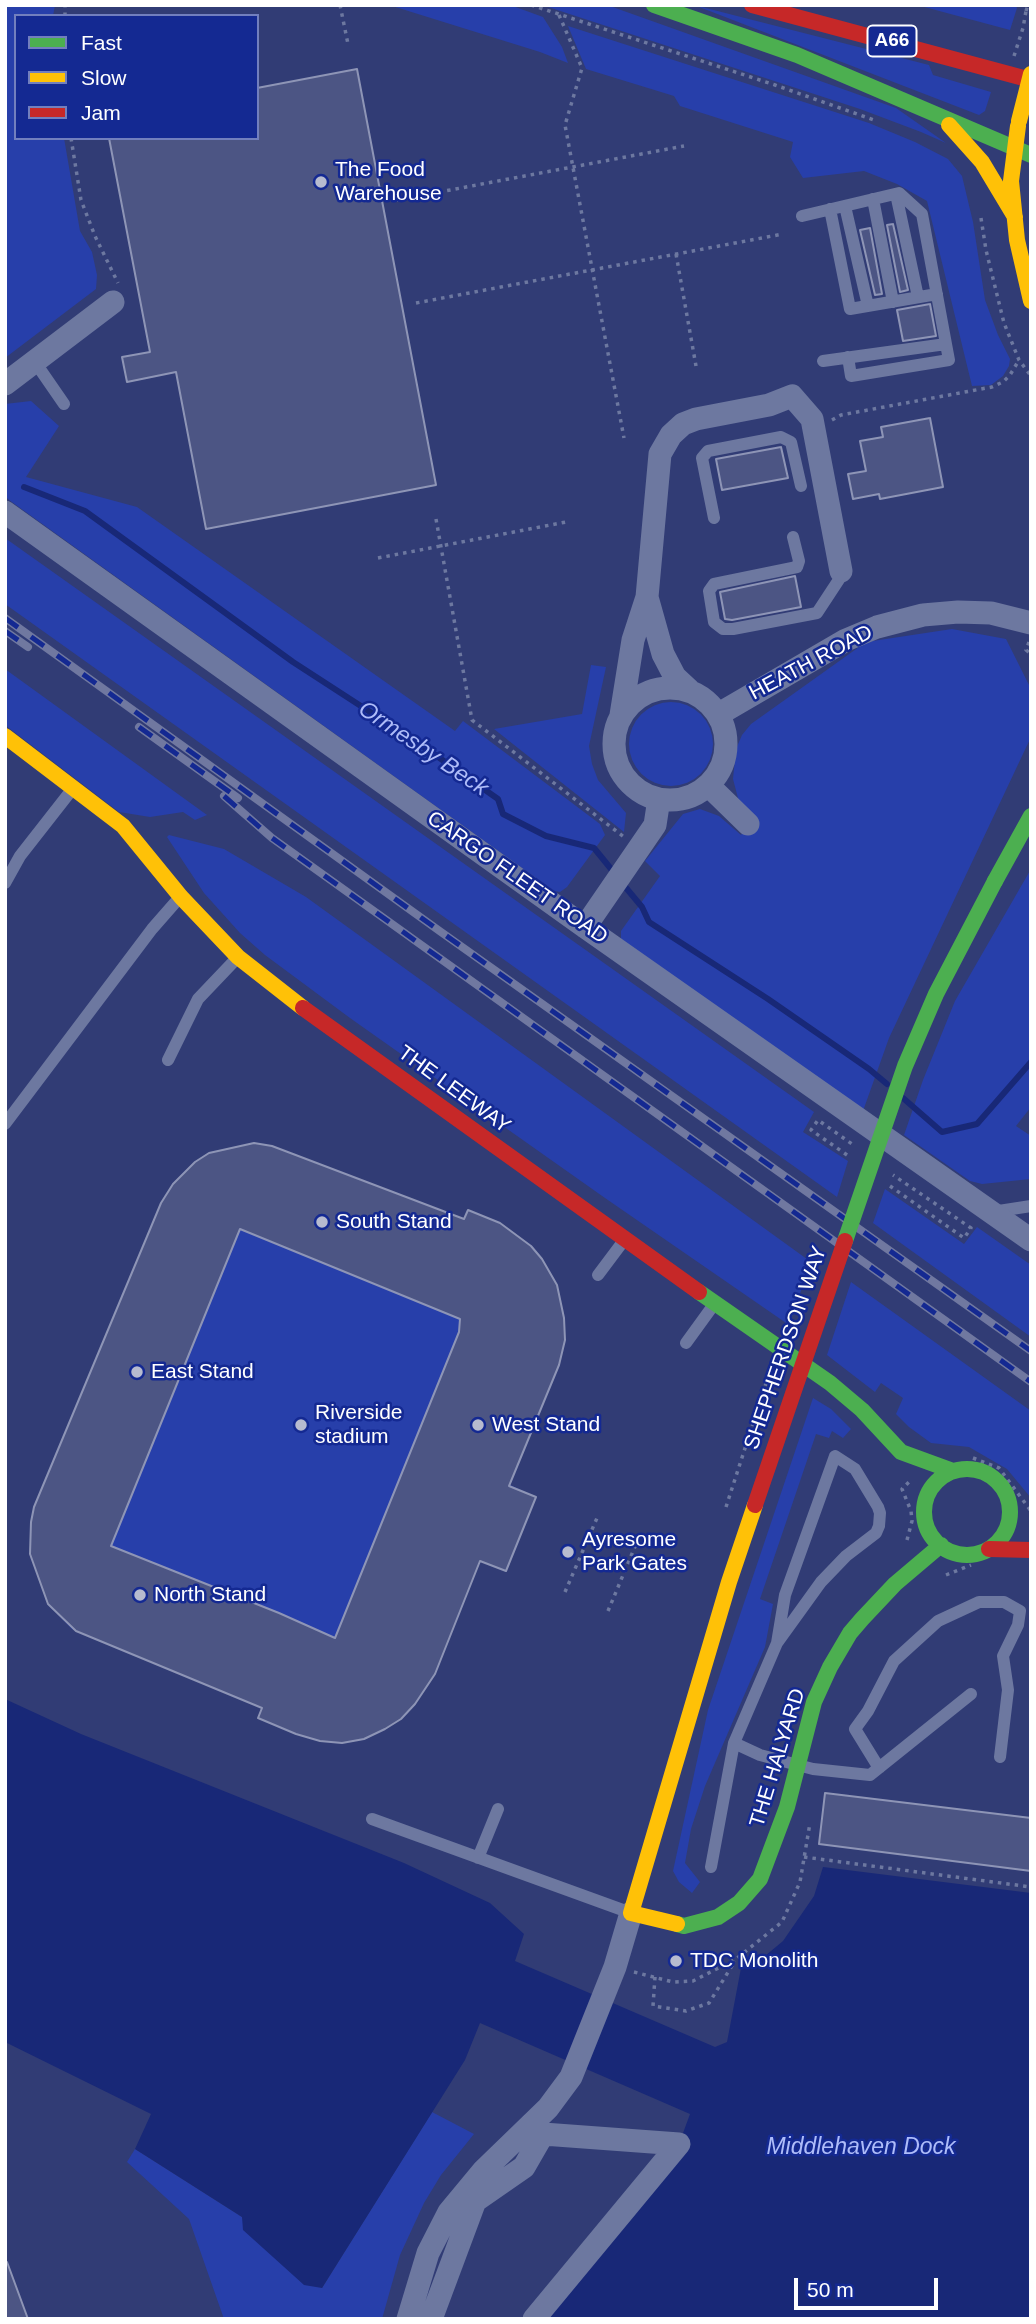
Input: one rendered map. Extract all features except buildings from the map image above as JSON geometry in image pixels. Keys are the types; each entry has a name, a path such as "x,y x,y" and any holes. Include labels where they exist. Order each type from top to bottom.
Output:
{"main road":[{"name":"A66","path":"654,5 797,55 1014,148"},
{"name":"A66","path":"752,5 1031,80"},
{"path":"1031,74 1019,121 1011,181 1025,280 1031,301"},
{"path":"943,119 982,163 1015,217"},
{"path":"1014,148 1031,155"},
{"name":"THE LEEWAY","path":"5,736 123,826 181,897 238,957 287,997 830,1383 862,1410 901,1452 908,1470"},
{"name":"SHEPHERDSON WAY","path":"631,1913 729,1582 905,1066 936,994 1031,816"},
{"name":"THE LEEWAY","path":"901,1452 953,1471"},
{"path":"989,1549 999,1541 1010,1516 1003,1488 992,1477 979,1471 953,1471 938,1480 929,1492 925,1521 931,1535 952,1552 964,1554 989,1549 1031,1550"},
{"path":"909,1489 925,1506"},
{"path":"1009,1506 1027,1529"},
{"name":"THE HALYARD","path":"631,1913 684,1926 718,1917 739,1903 760,1879 787,1807 814,1702 830,1667 850,1633 895,1584 941,1545"}],"street":[{"path":"5,384 113,302"},
{"path":"647,597 663,654 675,677 706,700 719,715 726,732 727,752 721,770 709,786 694,795 677,800 659,799 639,791 624,776 615,757 614,735 621,715 633,640 647,597 660,454 671,435 683,424 696,419 769,405 792,396 812,419 841,571"},
{"name":"CARGO FLEET ROAD","path":"5,513 585,927 1031,1240"},
{"name":"HEATH ROAD","path":"719,715 846,640 877,627 923,615 958,612 991,613 1031,623"},
{"path":"621,715 634,700 651,690 670,687 689,690"},
{"path":"709,786 748,824"},
{"path":"585,927 655,825 659,799"},
{"path":"408,2319 428,2253 449,2212 483,2171 548,2108 571,2077 615,1967 631,1913"},
{"path":"431,2319 475,2201 524,2166 543,2134 679,2144 534,2319"}],"lane":[{"path":"802,216 900,193 922,214 949,360 851,376 848,357"},
{"path":"896,194 918,297"},
{"path":"873,199 893,302"},
{"path":"845,206 868,306"},
{"path":"830,209 850,309 937,294"},
{"path":"823,361 946,344"},
{"path":"35,362 64,404"},
{"path":"714,518 702,458 708,452 781,437 791,442 801,486"},
{"path":"793,537 799,561 797,567 713,584 709,591 714,622 723,629 733,629 817,612 840,578 841,571"},
{"path":"5,883 20,856 74,787"},
{"path":"5,1124 152,929 181,897"},
{"path":"168,1060 198,999 238,957"},
{"path":"992,1212 1031,1206"},
{"path":"598,1275 625,1239"},
{"path":"686,1343 715,1303"},
{"path":"711,1867 734,1743 777,1643 821,1581 846,1556 876,1533 879,1526 878,1507 855,1469 835,1456 785,1595 777,1643"},
{"path":"879,1768 855,1729 868,1711 894,1661 938,1621 979,1602 1004,1602 1020,1611 1018,1625 1003,1657 1008,1690 1000,1756"},
{"path":"734,1743 760,1755 797,1765 870,1775 971,1694"},
{"path":"478,1858 498,1809"},
{"path":"372,1819 631,1913"}],"path":[{"path":"340,5 348,44"},
{"path":"531,5 885,124"},
{"path":"1027,11 1028,5"},
{"path":"558,14 582,68 565,124 624,438"},
{"path":"71,140 81,200 119,284 120,298 113,302"},
{"path":"397,200 684,146"},
{"path":"416,303 783,234"},
{"path":"986,250 1004,323 1019,360 1031,376"},
{"path":"676,254 696,366"},
{"path":"815,432 830,429 831,421 841,415 992,387 1007,379 1019,360"},
{"path":"436,519 472,720 638,852"},
{"path":"378,558 566,522"},
{"path":"1031,639 1026,650 1031,654"},
{"path":"871,1160 971,1228 964,1238 912,1201"},
{"path":"969,1457 999,1468 1031,1511"},
{"path":"907,1539 912,1521 909,1489"},
{"path":"565,1592 597,1518"},
{"path":"608,1611 639,1537"},
{"path":"615,1967 673,1982 693,1982 736,1959 782,1922 800,1882 804,1857 1031,1887"},
{"path":"654,1977 653,2006 686,2011 709,2003 736,1959"}],"shaded area":[{"path":"5,5 55,5 53,14 14,14 14,140 64,140 80,231 92,252 97,275 96,289 5,358"},
{"path":"389,5 510,5 543,17 562,47 568,63 540,52"},
{"path":"542,5 607,5 896,108 946,143 860,109"},
{"path":"694,5 929,65 933,75 991,92 985,111 979,115"},
{"path":"917,5 1015,5 1017,8 1010,30"},
{"path":"568,26 869,123 948,159 962,176 973,222 985,300 1010,359 1003,376 991,385 972,386 927,201 897,184 864,171 803,178 790,157 793,142 680,106 674,96 586,69"},
{"path":"31,401 59,426 26,477 137,507 455,731 463,721 600,824 605,835 567,887 560,892 554,891 9,500 5,496 5,404"},
{"path":"5,538 814,1112 803,1132 848,1161 837,1197 5,604"},
{"path":"952,629 1006,639 1031,689 1031,737 889,1038 863,1111 621,939 621,931 660,876 645,861 683,814 700,809 719,816 741,835 754,819 739,802 733,779 736,749 751,724 866,642"},
{"path":"591,665 606,667 589,746 592,764 598,780 626,813 624,832 494,729 582,714"},
{"path":"5,669 207,815 195,820 183,812 150,817 119,812 5,725"},
{"path":"671,702 687,705 701,714 710,728 713,744 710,760 701,774 687,783 671,786 655,783 641,774 632,760 629,744 632,728 641,714 655,705"},
{"path":"169,835 224,849 306,897 811,1262 789,1325 350,1018 265,955 240,933 204,893 167,837"},
{"path":"1031,869 1031,1107 1016,1126 1031,1136 1031,1179 982,1184 970,1181 904,1135 955,1001"},
{"name":"Riverside stadium","path":"254,1143 272,1146 464,1219 468,1210 500,1223 532,1246 542,1259 557,1285 564,1318 565,1340 559,1365 510,1485 536,1497 480,1561 435,1674 415,1704 401,1719 385,1729 364,1739 342,1743 320,1741 296,1734 258,1718 262,1708 72,1629 48,1604 30,1554 34,1507 161,1203 183,1173 209,1153"},
{"path":"885,1189 964,1244 977,1227 1031,1265 1031,1337 873,1223"},
{"path":"851,1282 1031,1411 1031,1498 1007,1469 969,1447 931,1443 896,1414 903,1398 881,1383 875,1392 827,1355"},
{"path":"813,1398 831,1409 851,1429 843,1438 832,1431 829,1438 816,1434 760,1599 773,1604 765,1647 705,1786 691,1829 685,1863 700,1882 692,1893 679,1882 673,1871 708,1710"},
{"path":"432,2112 474,2134 441,2175 424,2203 400,2255 382,2319 224,2319 189,2219 127,2162 135,2149 242,2217 244,2222 322,2288"}],"water":[{"name":"Middlehaven Dock","path":"5,1699 81,1734 404,1863 490,1903 524,1934 515,1961 715,2047 727,2042 741,1968 765,1956 783,1941 814,1896 823,1867 1031,1893 1031,2319 534,2319 679,2144 690,2114 480,2023 465,2060 322,2288 304,2285 243,2230 242,2217 135,2149 151,2114 5,2042"}],"waterway":[{"name":"Ormesby Beck","path":"24,487 85,511 293,662 421,745 498,799 503,814 546,836 594,848 616,875"},
{"name":"Ormesby Beck","path":"622,883 642,907 649,922 768,999 887,1084"},
{"name":"Ormesby Beck","path":"903,1098 942,1132 977,1124 1031,1062"}],"railway":[{"path":"5,618 1031,1351"},
{"path":"5,631 28,647"},
{"path":"139,727 238,798"},
{"path":"224,796 272,838 1031,1382"}],"traffic: fast":[{"path":"654,5 797,55 1031,155"},
{"path":"995,881 1031,816"},
{"path":"845,1241 905,1066 936,994 995,881"},
{"path":"699,1292 830,1383 862,1410 901,1452 953,1471"},
{"path":"967,1469 983,1473 997,1482 1006,1496 1010,1512 1006,1528 997,1542 983,1551 967,1555 951,1551 937,1542 928,1528 924,1512 928,1496 937,1482 951,1473 967,1469"},
{"path":"677,1924 684,1926 718,1917 739,1903 760,1879 787,1807 814,1702 830,1667 850,1633 862,1619 895,1584 941,1545"}],"traffic: slow":[{"path":"1019,121 1031,74"},
{"path":"949,125 982,162 1015,217"},
{"path":"1018,126 1011,181 1017,240 1031,301"},
{"path":"5,736 123,826 181,897 238,957 303,1008"},
{"path":"677,1924 631,1913 729,1582 755,1505"}],"traffic: jam":[{"path":"752,5 1031,80"},
{"path":"303,1008 699,1292"},
{"path":"755,1505 845,1241"},
{"path":"989,1549 1031,1550"}],"place":[{"name":"The Food Warehouse","path":"321,182"},
{"name":"South Stand","path":"322,1222"},
{"name":"East Stand","path":"137,1372"},
{"name":"Riverside stadium","path":"301,1425"},
{"name":"West Stand","path":"478,1425"},
{"name":"Ayresome Park Gates","path":"568,1552"},
{"name":"North Stand","path":"140,1595"},
{"name":"TDC Monolith","path":"676,1961"}]}
